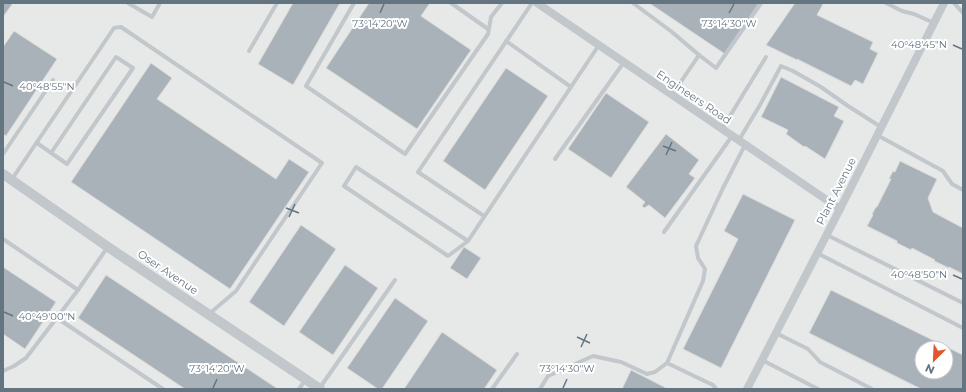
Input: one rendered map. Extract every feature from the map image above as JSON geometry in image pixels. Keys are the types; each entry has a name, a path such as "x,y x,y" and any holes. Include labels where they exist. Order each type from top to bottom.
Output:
{"street":[{"name":"Plant Avenue","path":"747,389 944,3"},
{"name":"Engineers Road","path":"541,4 599,46 840,209"},
{"name":"Oser Avenue","path":"7,177 320,389"}],"lane":[{"path":"128,3 152,17 160,3"},
{"path":"249,51 277,3"},
{"path":"354,3 306,86 405,154 488,34 491,17 502,3"},
{"path":"451,3 488,29"},
{"path":"484,216 418,172 532,3"},
{"path":"633,3 672,32 716,68 761,3"},
{"path":"886,3 902,11 914,14 934,23"},
{"path":"954,3 963,13"},
{"path":"7,177 37,143 114,28 121,27 322,163 236,291 209,314"},
{"path":"506,41 571,87"},
{"path":"468,241 356,167 344,186 448,256 468,241 599,46"},
{"path":"672,95 699,55"},
{"path":"37,143 51,153 67,164 133,68 116,57 51,153"},
{"path":"722,129 766,57"},
{"path":"555,158 624,62"},
{"path":"664,232 739,141 781,66 821,87 881,127"},
{"path":"3,154 52,80"},
{"path":"877,135 943,171 952,184 963,190"},
{"path":"540,389 548,376 593,356 620,362 647,374 655,372 667,363 703,281 705,269 698,258 696,246 723,188 739,141"},
{"path":"826,235 963,303"},
{"path":"3,239 78,290"},
{"path":"3,371 26,358 78,290 108,246"},
{"path":"817,253 963,328"},
{"path":"320,389 395,280"},
{"path":"57,318 163,389"},
{"path":"776,333 808,349 820,362 872,389"},
{"path":"492,389 517,354"},
{"path":"762,360 818,389"},
{"path":"667,363 713,385 716,389"},
{"path":"299,389 306,379"}],"shaded area":[{"path":"3,3 963,3 963,389 3,389"}],"building":[{"path":"3,3 13,3 3,17"},
{"path":"293,3 340,3 293,85 258,64"},
{"path":"369,3 430,3 421,16 471,50 417,129 326,68"},
{"path":"649,3 759,3 725,54"},
{"path":"795,3 823,4 817,15 873,42 870,49 878,53 863,84 855,80 851,86 766,45"},
{"path":"14,31 57,59 6,136 3,134 3,47"},
{"path":"151,63 172,78 157,99 276,179 289,159 309,172 230,289 71,182"},
{"path":"506,68 548,96 485,190 443,161"},
{"path":"781,77 839,107 834,116 844,121 825,159 805,146 804,147 786,134 788,130 761,117"},
{"path":"606,93 649,122 611,178 568,149"},
{"path":"666,134 699,160 689,174 695,178 665,218 649,205 644,208 642,206 645,202 626,187"},
{"path":"900,161 937,179 928,198 933,212 963,228 963,274 934,261 935,260 912,248 911,250 897,243 897,241 867,226 891,179 889,179 893,171 895,172"},
{"path":"743,194 795,220 721,368 683,349 738,239 724,231"},
{"path":"301,225 336,249 284,326 249,302"},
{"path":"464,247 481,258 467,279 450,268"},
{"path":"345,265 378,288 333,355 299,332"},
{"path":"3,267 56,302 25,349 3,334"},
{"path":"106,275 278,389 185,389 78,318"},
{"path":"831,290 933,340 914,340 914,380 954,380 954,351 963,355 963,389 921,389 809,333"},
{"path":"395,298 428,321 382,389 378,389 347,368"},
{"path":"442,332 497,370 484,389 404,389"},
{"path":"631,370 668,389 622,389"}]}
